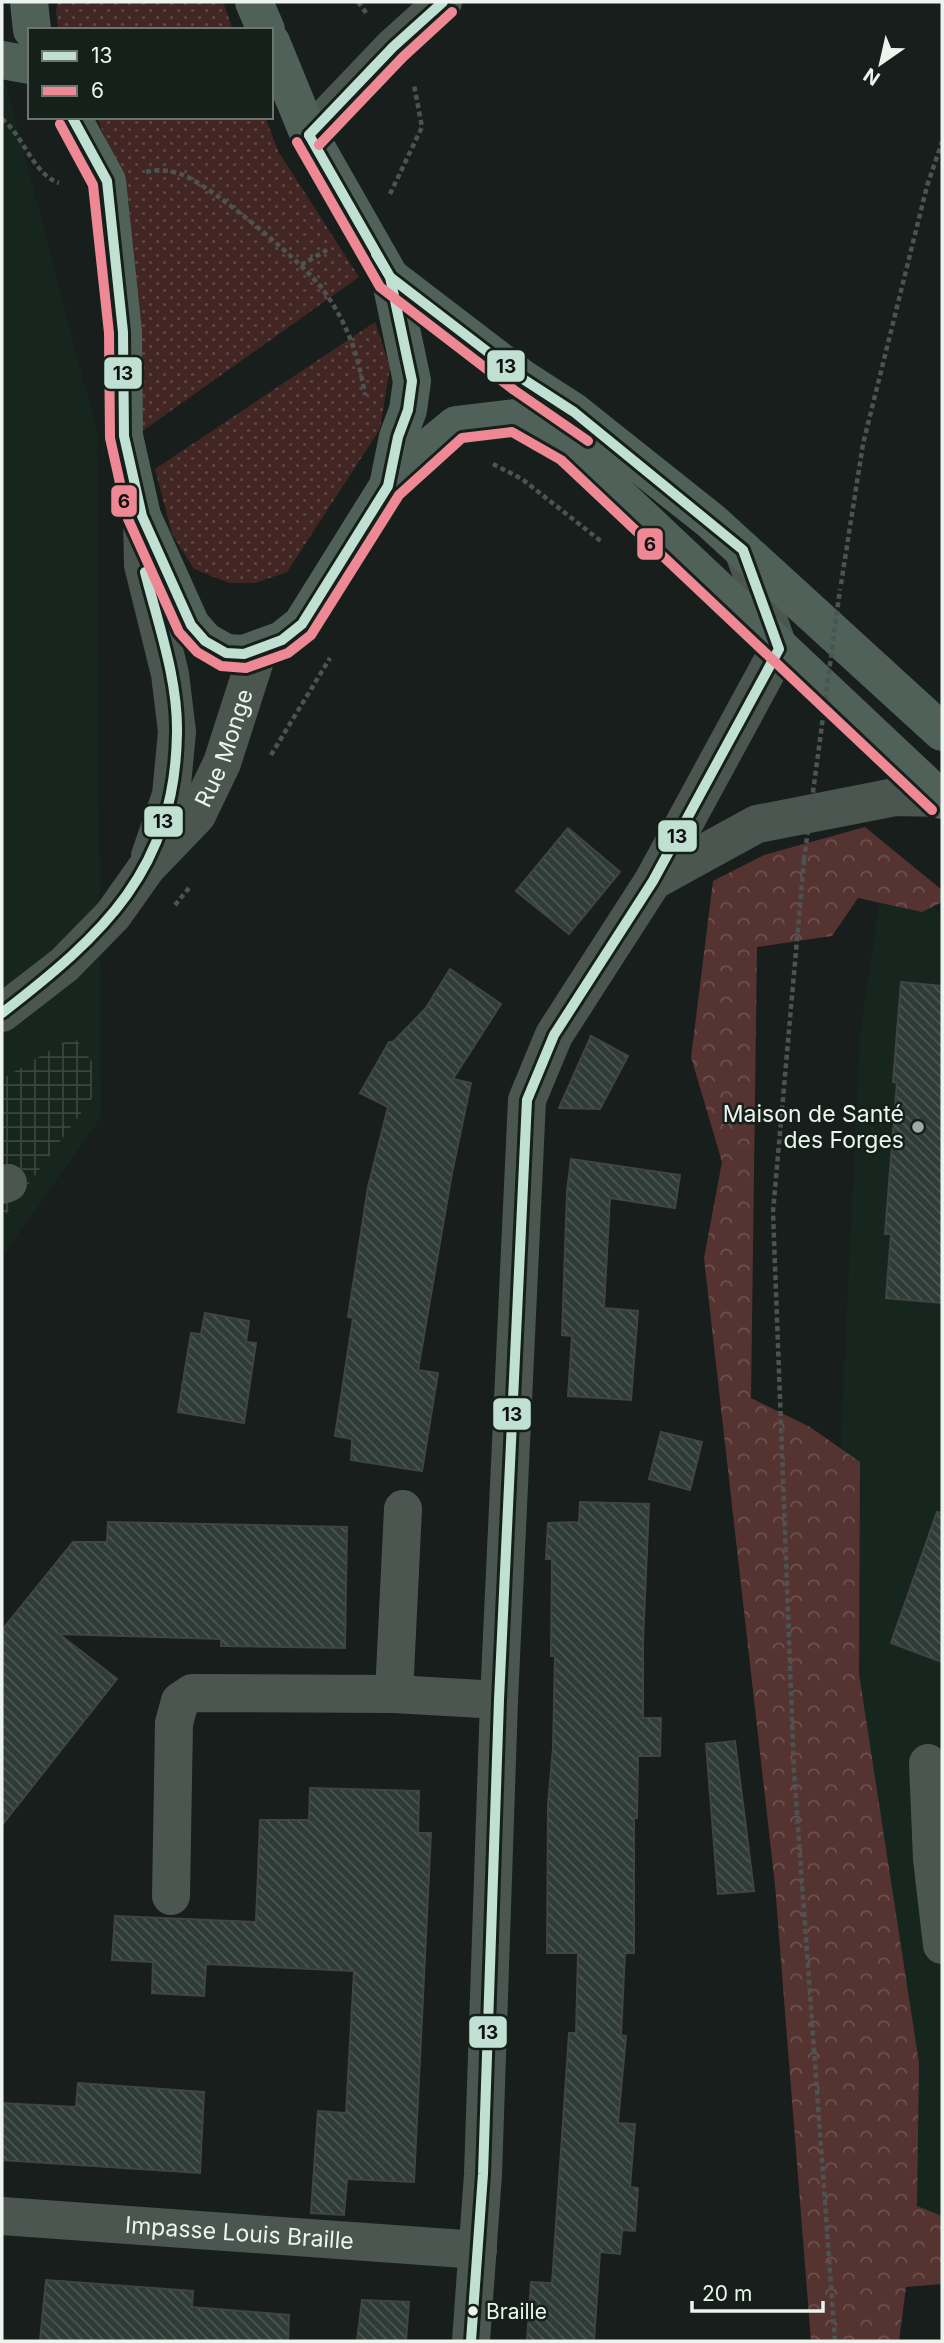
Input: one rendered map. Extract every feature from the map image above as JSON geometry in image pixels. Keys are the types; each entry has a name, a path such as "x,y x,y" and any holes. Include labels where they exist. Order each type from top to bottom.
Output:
{"main road":[{"path":"29,2 32,28"},
{"path":"254,2 265,28"},
{"path":"273,47 309,135 390,277 412,381 408,410 398,437 388,486"},
{"path":"2,60 28,65"},
{"path":"73,119 107,181 124,332 124,436 142,516 191,625 205,641 226,653 258,651 282,640 302,624 388,486 423,452 457,425 515,418 569,449 941,799"},
{"path":"390,277 523,379 574,412 743,550 942,732"}],"street":[{"path":"309,135 393,47 443,2"},
{"name":"Rue Monge","path":"142,516 143,565 170,674 177,732 171,795 147,867"},
{"path":"471,2341 483,2174 499,1700 527,1100 554,1035 653,881 779,649 743,550"},
{"name":"Rue Monge","path":"2,1013 64,965 113,915 147,867 197,814 222,763 258,651"},
{"path":"653,881 757,824 894,797 941,799"},
{"path":"394,1694 403,1509"},
{"path":"171,1896 174,1723 180,1701 192,1693 394,1694 499,1700"},
{"path":"928,1763 932,1858 942,1945"},
{"name":"Impasse Louis Braille","path":"2,2216 478,2250"}],"path":[{"path":"392,205 388,198 422,127"},
{"path":"835,2341 794,1772 773,1212 804,860 840,589 863,444 927,186 942,142"},
{"path":"107,181 157,169 184,176 243,217 301,265 324,290 357,349 362,377"}],"shaded area":[{"path":"58,2 223,2 232,28 58,28"},
{"path":"2,69 97,433 101,1117 2,1257"},
{"path":"98,119 266,119 278,151 359,277 137,435 129,202"},
{"path":"375,322 390,367 380,429 287,572 255,583 229,583 194,569 172,534 155,469"},
{"path":"885,865 942,915 942,2242 863,2215 840,1458 860,1034"},
{"path":"74,1036 92,1062 92,1098 2,1220 2,1079"}],"green space":[{"path":"865,827 942,890 942,902 922,912 858,898 832,936 757,947 751,1398 810,1427 860,1462 859,1674 919,2063 917,2206 942,2216 942,2284 906,2287 899,2341 811,2341 775,1885 704,1258 722,1162 691,1057 713,881 764,855"}],"building":[{"path":"568,828 620,872 569,934 516,891"},
{"path":"450,969 501,1004 453,1079 471,1083 452,1173 418,1370 438,1373 422,1471 351,1460 352,1439 335,1436 353,1318 348,1317 368,1187 388,1107 360,1093 389,1042 393,1042 426,1008"},
{"name":"Maison de Santé des Forges","path":"901,982 942,986 942,1303 886,1298 891,1234 885,1234 897,1083 893,1082"},
{"path":"591,1036 628,1056 600,1109 559,1108"},
{"path":"571,1159 680,1175 675,1208 610,1198 604,1308 638,1311 631,1400 568,1396 572,1336 562,1335 567,1191"},
{"path":"205,1313 249,1321 246,1342 256,1343 244,1423 178,1412 191,1333 201,1334"},
{"path":"661,1432 702,1442 690,1490 649,1479"},
{"path":"580,1502 649,1504 643,1642 643,1718 661,1718 660,1756 638,1756 637,1818 634,1818 634,1953 625,1953 621,2035 626,2036 618,2123 635,2124 630,2187 638,2188 635,2231 622,2230 620,2254 600,2252 594,2341 527,2341 531,2282 552,2283 569,2033 576,2033 578,1953 547,1953 548,1804 553,1748 555,1656 551,1656 552,1559 546,1559 548,1523 579,1522"},
{"path":"937,1512 942,1513 942,1662 891,1643"},
{"path":"108,1522 347,1527 345,1648 221,1646 221,1639 59,1634 117,1679 2,1825 2,1630 73,1542 107,1542"},
{"path":"735,1741 754,1891 718,1894 706,1744"},
{"path":"310,1788 419,1791 418,1833 431,1833 414,2182 347,2179 344,2215 311,2213 318,2111 346,2113 354,1971 206,1964 204,1996 152,1993 153,1962 112,1960 115,1916 256,1922 260,1820 309,1820"},
{"path":"78,2083 204,2092 200,2173 2,2160 2,2103 76,2107"},
{"path":"46,2280 193,2291 192,2307 289,2315 288,2341 40,2341"},
{"path":"362,2300 409,2302 406,2341 357,2341"}],"transit line":[{"name":"13","path":"309,135 393,47 443,2"},
{"name":"6","path":"319,145 403,57 452,12"},
{"name":"13","path":"73,119 107,181 123,332 124,436 142,516 191,625 205,641 226,653 244,654 282,640 302,624 388,486 398,437 408,410 412,381 390,277 376,254"},
{"name":"6","path":"60,124 93,185 109,333 110,438 128,519 179,632 197,652 221,666 246,668 288,653 311,635 399,495 462,438 512,432 561,460 932,810"},
{"name":"13","path":"309,135 390,277 523,379 574,412 743,550 779,649 653,881 554,1035 527,1100 499,1700 483,2174 471,2341"},
{"name":"6","path":"297,142 380,287 514,390 588,441"},
{"name":"13","path":"2,1013 72,956 101,926 127,895 147,861 163,824 173,781 176,713 166,652 145,572"}],"place":[{"name":"Maison de Santé des Forges","path":"918,1127"},
{"name":"Braille","path":"473,2311"}]}
